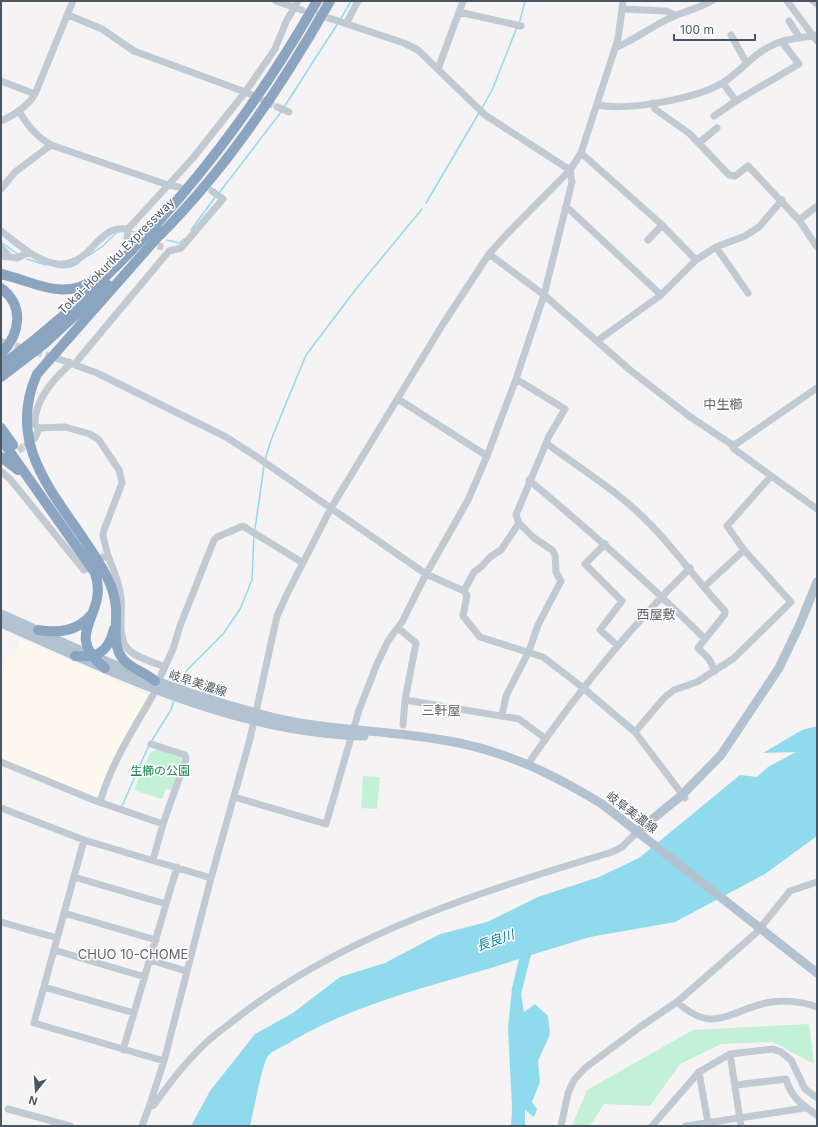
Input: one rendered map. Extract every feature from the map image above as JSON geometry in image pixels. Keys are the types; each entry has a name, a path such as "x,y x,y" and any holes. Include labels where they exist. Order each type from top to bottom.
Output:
{"highway":[{"name":"Tokai-Hokuriku Expressway","path":"1,366 43,332 91,289 154,226 182,189 218,151 269,80 317,1"},
{"name":"Tokai-Hokuriku Expressway","path":"1,377 71,320 164,231 227,157 254,121 307,41 330,1"},
{"path":"1,274 50,289 71,289 81,286 104,272 182,189"},
{"path":"42,491 28,459 22,438 20,416 25,395 46,362 164,231"},
{"path":"1,288 13,300 18,318 14,335 1,354"},
{"path":"1,428 95,573 99,589 95,610 87,627 85,641 90,655 105,668"},
{"path":"1,439 95,557 107,577 115,598 117,642 121,657 127,663 146,674 157,684"},
{"path":"1,457 19,470 42,491"},
{"path":"38,630 59,632 76,627 89,618 95,610"},
{"path":"75,656 100,654 106,649 116,624"}],"main road":[{"path":"638,831 684,797 721,755 779,668 800,624 817,582"},
{"name":"岐阜美濃線","path":"1,614 176,693 255,717 322,734 400,734 444,740 489,750 528,764 570,784 602,804 638,831 759,929 817,973"},
{"name":"岐阜美濃線","path":"1,623 105,668 157,684"}],"street":[{"path":"1,121 18,111 32,100 73,1"},
{"path":"276,1 302,10"},
{"path":"1,232 29,252 49,262 62,265 78,259 109,231 115,228 128,233 168,185 193,158 247,92 275,50 298,1"},
{"path":"345,24 358,1"},
{"path":"438,69 463,1"},
{"path":"142,1126 164,1061 186,971 234,797 255,717 277,616 302,563 331,508 443,324 489,254 570,170 581,153 615,48 622,1"},
{"path":"615,48 675,15 712,1"},
{"path":"787,1 816,37"},
{"path":"813,1 817,4"},
{"path":"622,9 666,11 675,15"},
{"path":"459,12 518,25"},
{"path":"68,15 102,29 134,52 247,92"},
{"path":"234,797 326,824 352,733 377,664 388,641 398,628 426,574 468,500 487,456 516,379 544,295 572,182 570,170 485,115 418,50 404,43 332,20"},
{"path":"789,21 800,38"},
{"path":"731,35 746,62"},
{"path":"597,105 653,103 697,93 724,82 746,62 782,42 800,38 816,37"},
{"path":"714,116 736,101 799,64 782,42"},
{"path":"1,81 35,94"},
{"path":"724,82 725,86 736,101"},
{"path":"653,103 655,109 699,143 729,175 735,176 748,166 782,200 799,220 817,246"},
{"path":"18,111 29,128 39,138 51,145 182,189"},
{"path":"699,143 717,128"},
{"path":"1,189 15,172 51,145"},
{"path":"581,153 662,224 696,260"},
{"path":"165,667 133,653 127,648 123,641 121,597 118,579 106,557 103,536 122,483 119,470 99,440 90,434 65,427 39,428 35,425 35,418 40,401 49,386 68,366 77,361 166,249 181,248 223,199 215,194"},
{"path":"597,341 661,295 696,260 716,247 745,236 759,227 782,200"},
{"path":"799,220 817,206"},
{"path":"565,208 570,210 661,295"},
{"path":"648,240 662,224"},
{"path":"1,247 10,257"},
{"path":"716,247 748,293"},
{"path":"1,256 17,258 29,252"},
{"path":"489,254 544,295 630,370 690,416 731,444 734,449 817,509"},
{"path":"56,358 97,373 226,437 426,574 464,591 467,595 463,616 480,637 529,651 548,660 635,732 684,797"},
{"path":"502,716 506,696 529,651 538,625 561,581 556,572 556,555 552,550 534,538 519,523 516,515 529,480 546,443 565,409 516,379"},
{"path":"731,444 736,444 817,388"},
{"path":"398,399 487,456"},
{"path":"27,444 36,438 39,428"},
{"path":"546,443 602,483 648,522 674,549 704,587 725,610 725,614 698,648 709,659 715,671"},
{"path":"1,470 84,570 86,569"},
{"path":"635,732 664,698 674,690 698,682 734,658 791,602 744,550 727,526 771,476"},
{"path":"529,480 605,544 662,596 705,639"},
{"path":"464,591 474,572 490,557 501,550 519,523"},
{"path":"100,802 106,780 157,684 173,649 180,626 214,540 217,537 240,526 258,534 302,563"},
{"path":"605,544 585,564 622,601 600,630 618,646"},
{"path":"704,587 744,550"},
{"path":"528,764 582,687 662,596 690,568"},
{"path":"398,628 416,643 405,700 403,724"},
{"path":"405,700 519,719 546,739"},
{"path":"151,744 185,755 186,759 163,824 153,860"},
{"path":"1,762 100,802 163,824"},
{"path":"1,808 84,840 211,878"},
{"path":"149,1108 154,1105 188,1061 210,1039 274,991 324,961 360,942 407,922 498,887 612,852 622,847 638,831"},
{"path":"84,840 34,1023 164,1061"},
{"path":"123,1050 177,867"},
{"path":"74,877 166,904"},
{"path":"561,1126 568,1093 574,1080 585,1068 640,1027 677,1002 759,929 790,891 817,882"},
{"path":"64,913 156,940"},
{"path":"1,922 57,938"},
{"path":"54,950 145,976"},
{"path":"150,960 186,971"},
{"path":"44,986 134,1013"},
{"path":"677,1002 691,1014 712,1020 722,1018 763,1003 776,1001 817,1007"},
{"path":"652,1126 699,1072 730,1054 773,1049 781,1052 791,1060 805,1089 817,1098"},
{"path":"730,1054 736,1085 741,1126"},
{"path":"699,1072 708,1123"},
{"path":"736,1085 786,1079 792,1094 806,1108 817,1115"},
{"path":"686,1126 806,1108"},
{"path":"8,1109 70,1126"}],"shaded area":[{"path":"21,639 148,695 149,697 124,739 103,781 98,797 95,798 1,760 1,676 9,656 14,657"}],"green space":[{"name":"生櫛の公園","path":"157,749 180,757 182,761 171,790 166,788 162,799 134,790 150,753"},
{"path":"363,776 380,777 377,809 361,808"},
{"path":"809,1024 814,1064 773,1042 721,1044 680,1064 650,1106 604,1104 590,1126 572,1126 587,1090 693,1030"}],"water":[{"name":"長良川","path":"817,726 817,836 765,874 675,922 590,937 531,955 521,994 524,1012 535,1004 548,1016 550,1034 538,1061 540,1082 532,1102 537,1109 534,1117 525,1110 525,1126 511,1126 512,1108 508,1028 512,988 519,959 376,1003 321,1026 277,1049 268,1056 261,1077 250,1126 191,1126 210,1091 255,1034 293,1013 340,977 385,963 440,934 487,922 538,897 599,877 639,858 740,775 757,777 768,767 796,752 763,753 802,730"}],"waterway":[{"path":"340,20 351,1"},
{"path":"519,24 525,1"},
{"path":"284,107 338,23"},
{"path":"482,108 493,88 517,27"},
{"path":"219,193 281,112"},
{"path":"426,203 479,113"},
{"path":"191,230 216,196"},
{"path":"265,460 271,440 306,355 356,289 422,209"},
{"path":"130,231 138,233"},
{"path":"88,256 103,246 116,233"},
{"path":"167,240 179,243 184,239"},
{"path":"1,242 19,255"},
{"path":"27,259 46,265"},
{"path":"56,267 62,268 74,266 79,263"},
{"path":"255,529 264,466"},
{"path":"179,685 187,670 223,634 240,609 252,580 254,535"},
{"path":"151,742 171,710 174,700"},
{"path":"122,806 149,745"}],"tunnel":[{"path":"306,12 332,19"},
{"path":"248,93 277,107"},
{"path":"127,239 163,247"},
{"path":"5,343 56,358"},
{"path":"10,457 27,444"}],"district":[{"name":"中生櫛","path":"723,404"},
{"name":"西屋敷","path":"656,614"},
{"name":"三軒屋","path":"441,710"},
{"name":"CHUO 10-CHOME","path":"133,954"}]}
